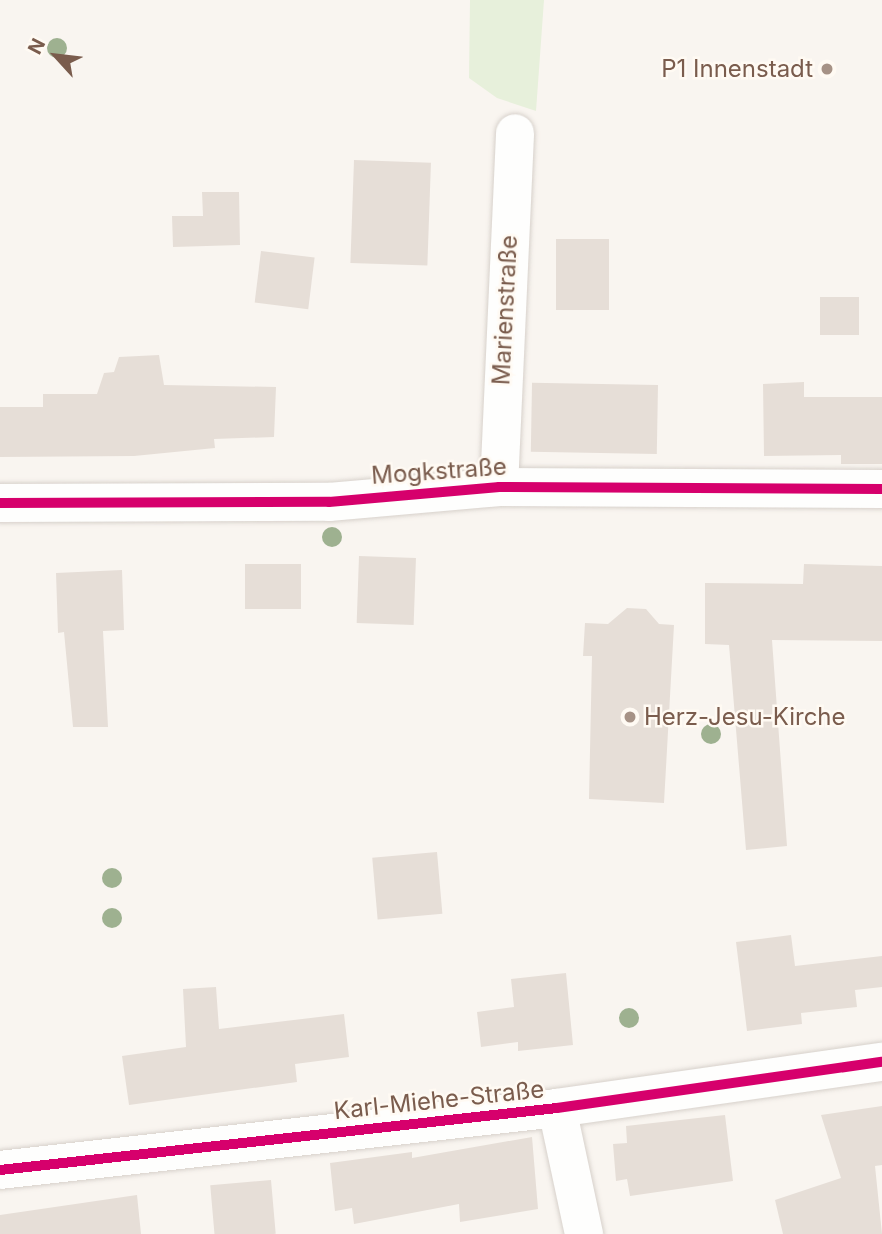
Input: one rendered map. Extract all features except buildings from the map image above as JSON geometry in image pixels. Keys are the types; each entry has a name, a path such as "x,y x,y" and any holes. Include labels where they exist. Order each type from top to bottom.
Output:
{"street":[{"name":"Marienstraße","path":"499,487 515,133"},
{"name":"Mogkstraße","path":"0,503 329,502 499,487 882,489"},
{"name":"Karl-Miehe-Straße","path":"0,1170 557,1108 882,1062"},
{"path":"557,1108 584,1234"}],"green space":[{"path":"470,0 544,0 536,111 497,98 469,78"}],"cycle path":[{"path":"0,503 329,502 499,487 882,489"},
{"path":"0,1170 557,1108 882,1062"}],"place":[{"name":"P1 Innenstadt","path":"827,69"},
{"name":"Herz-Jesu-Kirche","path":"630,717"}]}
